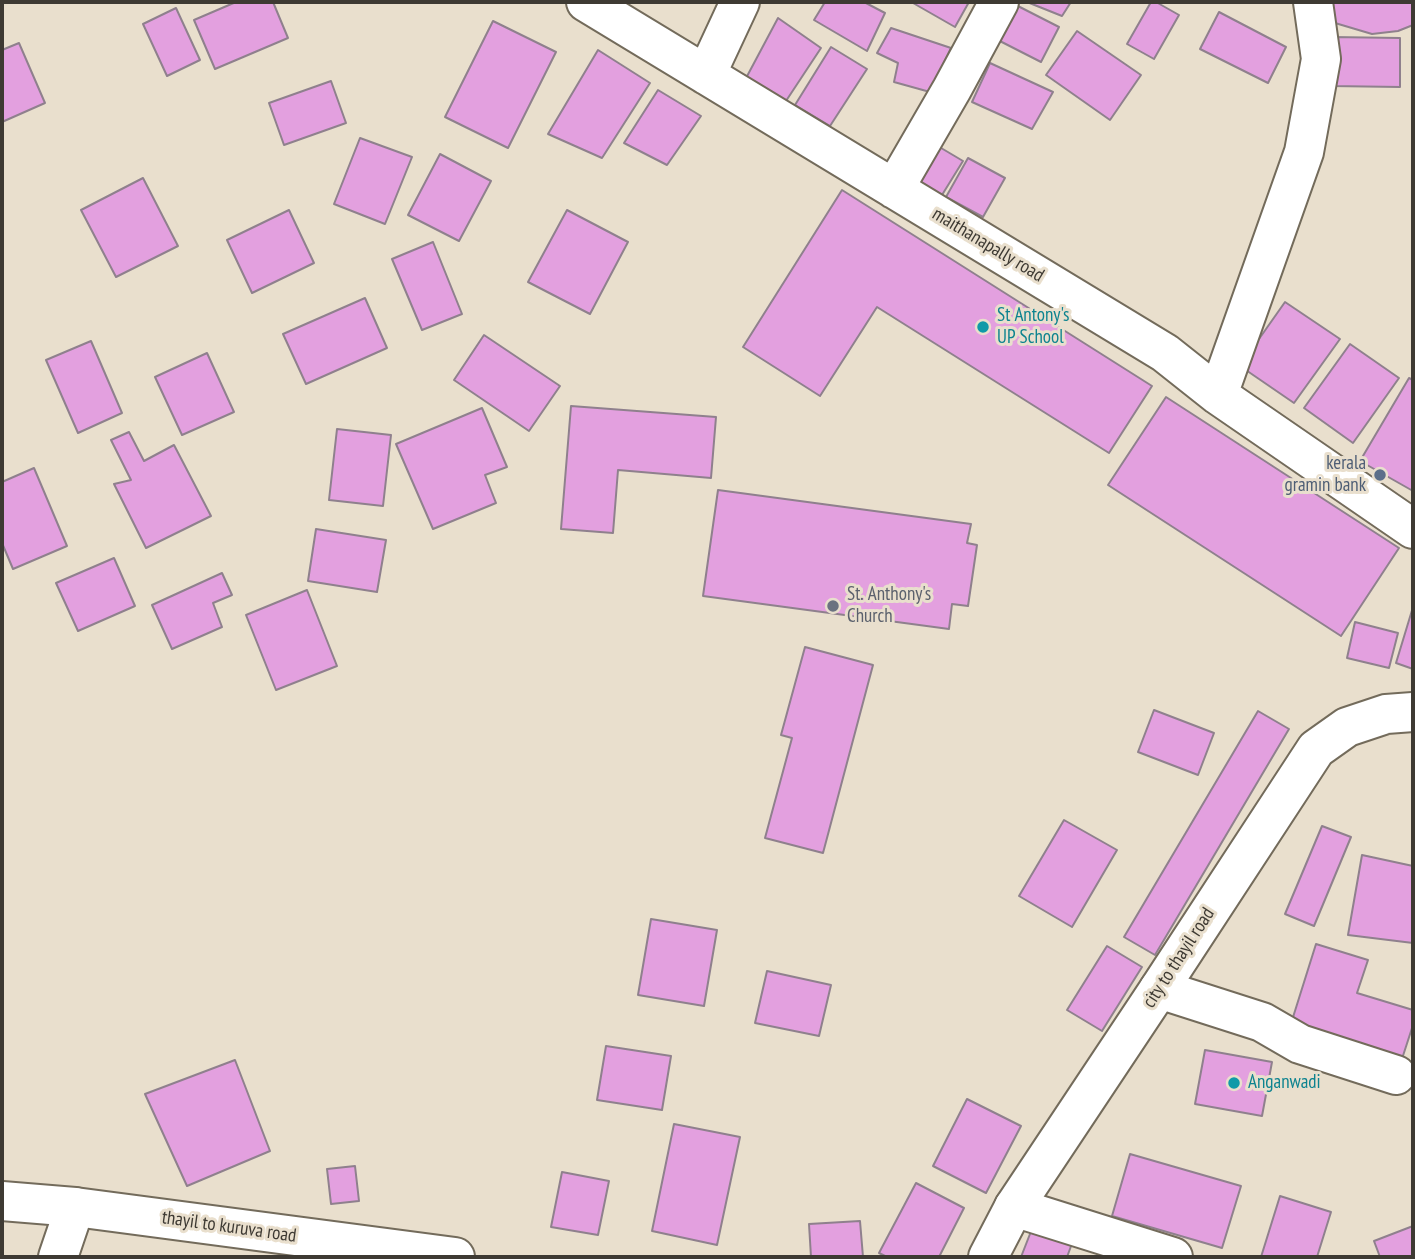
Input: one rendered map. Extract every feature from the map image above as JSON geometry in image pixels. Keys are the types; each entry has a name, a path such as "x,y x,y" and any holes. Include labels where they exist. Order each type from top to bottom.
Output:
{"street":[{"name":"maithanapally road","path":"586,2 1165,353 1217,395 1413,529"},
{"path":"706,75 740,2"},
{"path":"894,189 999,2"},
{"path":"1217,395 1304,152 1321,59 1313,2"},
{"name":"city to thayil road","path":"988,1257 1014,1207 1316,749 1347,727 1386,714 1413,712"},
{"path":"1160,989 1262,1022 1300,1044 1396,1075"},
{"name":"thayil to kuruva road","path":"2,1201 75,1207 455,1257"},
{"path":"58,1257 75,1207"},
{"path":"1014,1207 1173,1257"}],"building":[{"path":"236,2 273,2 288,38 215,69 194,20"},
{"path":"825,2 864,2 885,13 867,51 814,20"},
{"path":"913,2 969,2 955,27"},
{"path":"1010,2 1059,27 1041,62 990,36"},
{"path":"1027,2 1071,2 1062,16"},
{"path":"1151,2 1156,2 1179,15 1154,59 1127,44"},
{"path":"1326,2 1412,2 1413,25 1398,31 1372,34 1335,23"},
{"path":"176,8 200,60 167,76 143,24"},
{"path":"1219,12 1286,47 1268,83 1200,49"},
{"path":"778,18 821,48 784,104 745,80"},
{"path":"493,21 556,52 508,148 445,117"},
{"path":"891,28 951,48 930,92 894,82 898,63 877,53"},
{"path":"1077,31 1141,75 1110,120 1046,75"},
{"path":"1332,37 1400,38 1400,87 1331,86"},
{"path":"19,43 45,103 2,122 2,50"},
{"path":"831,47 867,69 830,126 795,105"},
{"path":"598,50 650,83 602,158 548,134"},
{"path":"990,63 1053,92 1032,129 972,102"},
{"path":"331,81 346,123 284,145 269,103"},
{"path":"658,90 701,116 667,165 624,143"},
{"path":"360,138 412,157 385,224 334,204"},
{"path":"931,142 963,161 942,195 910,176"},
{"path":"440,154 491,181 459,241 408,215"},
{"path":"968,158 1005,178 983,217 946,197"},
{"path":"143,178 178,246 116,277 81,210"},
{"name":"St Antony's UP School","path":"842,190 1152,386 1109,453 877,307 820,396 743,347"},
{"path":"289,210 314,263 252,293 227,240"},
{"path":"567,210 628,242 590,314 528,282"},
{"path":"433,242 462,314 422,330 392,259"},
{"path":"365,298 387,348 306,384 283,334"},
{"path":"1285,302 1340,339 1294,403 1240,366"},
{"path":"484,335 560,386 529,431 454,380"},
{"path":"91,341 122,413 78,433 46,360"},
{"path":"1350,344 1399,378 1353,443 1304,408"},
{"path":"207,353 234,412 182,435 155,377"},
{"path":"1409,378 1413,380 1413,491 1360,461"},
{"path":"1166,397 1399,548 1341,636 1108,485"},
{"path":"571,406 716,417 711,478 618,470 613,533 561,529"},
{"path":"482,408 507,467 485,475 496,503 433,529 396,444"},
{"path":"337,429 391,435 383,506 329,500"},
{"path":"129,432 144,461 174,445 211,516 146,548 114,484 131,480 111,440"},
{"path":"34,468 67,546 13,569 2,543 2,482"},
{"path":"718,490 971,524 967,543 977,545 968,606 952,604 949,629 703,596"},
{"path":"316,529 386,540 377,592 308,581"},
{"path":"114,558 135,606 78,631 56,583"},
{"path":"222,573 232,595 213,603 222,627 172,649 152,605"},
{"path":"307,590 337,666 276,690 246,615"},
{"path":"1413,607 1413,669 1396,663"},
{"path":"1355,622 1398,633 1389,668 1347,658"},
{"path":"805,647 873,665 823,853 765,838 792,738 781,735"},
{"path":"1154,710 1214,733 1198,775 1138,752"},
{"path":"1258,711 1289,729 1155,955 1124,937"},
{"path":"1064,820 1117,850 1072,927 1019,896"},
{"path":"1322,826 1351,837 1314,926 1285,914"},
{"path":"1362,855 1413,866 1413,943 1348,935"},
{"path":"651,919 717,930 704,1006 638,995"},
{"path":"1316,944 1368,960 1357,993 1413,1010 1413,1025 1400,1065 1289,1030"},
{"path":"1107,946 1142,967 1102,1031 1067,1010"},
{"path":"767,971 831,985 819,1036 755,1023"},
{"path":"606,1046 671,1056 662,1110 597,1100"},
{"name":"Anganwadi","path":"1205,1050 1272,1062 1262,1116 1195,1104"},
{"path":"235,1060 270,1151 187,1186 145,1094"},
{"path":"967,1099 1021,1126 986,1193 933,1166"},
{"path":"674,1124 740,1137 717,1245 652,1231"},
{"path":"1130,1154 1241,1186 1222,1248 1112,1216"},
{"path":"355,1166 359,1201 331,1204 327,1169"},
{"path":"562,1172 609,1181 598,1235 551,1227"},
{"path":"916,1183 964,1208 939,1257 887,1257 879,1253"},
{"path":"1280,1196 1331,1212 1317,1257 1261,1257"},
{"path":"1037,1216 1077,1230 1067,1257 1021,1257"},
{"path":"860,1221 863,1257 811,1257 809,1224"},
{"path":"1413,1226 1413,1257 1380,1257 1374,1241"}],"place":[{"name":"St Antony's UP School","path":"983,327"},
{"name":"kerala gramin bank","path":"1380,475"},
{"name":"St. Anthony's Church","path":"833,606"},
{"name":"Anganwadi","path":"1234,1083"}]}
